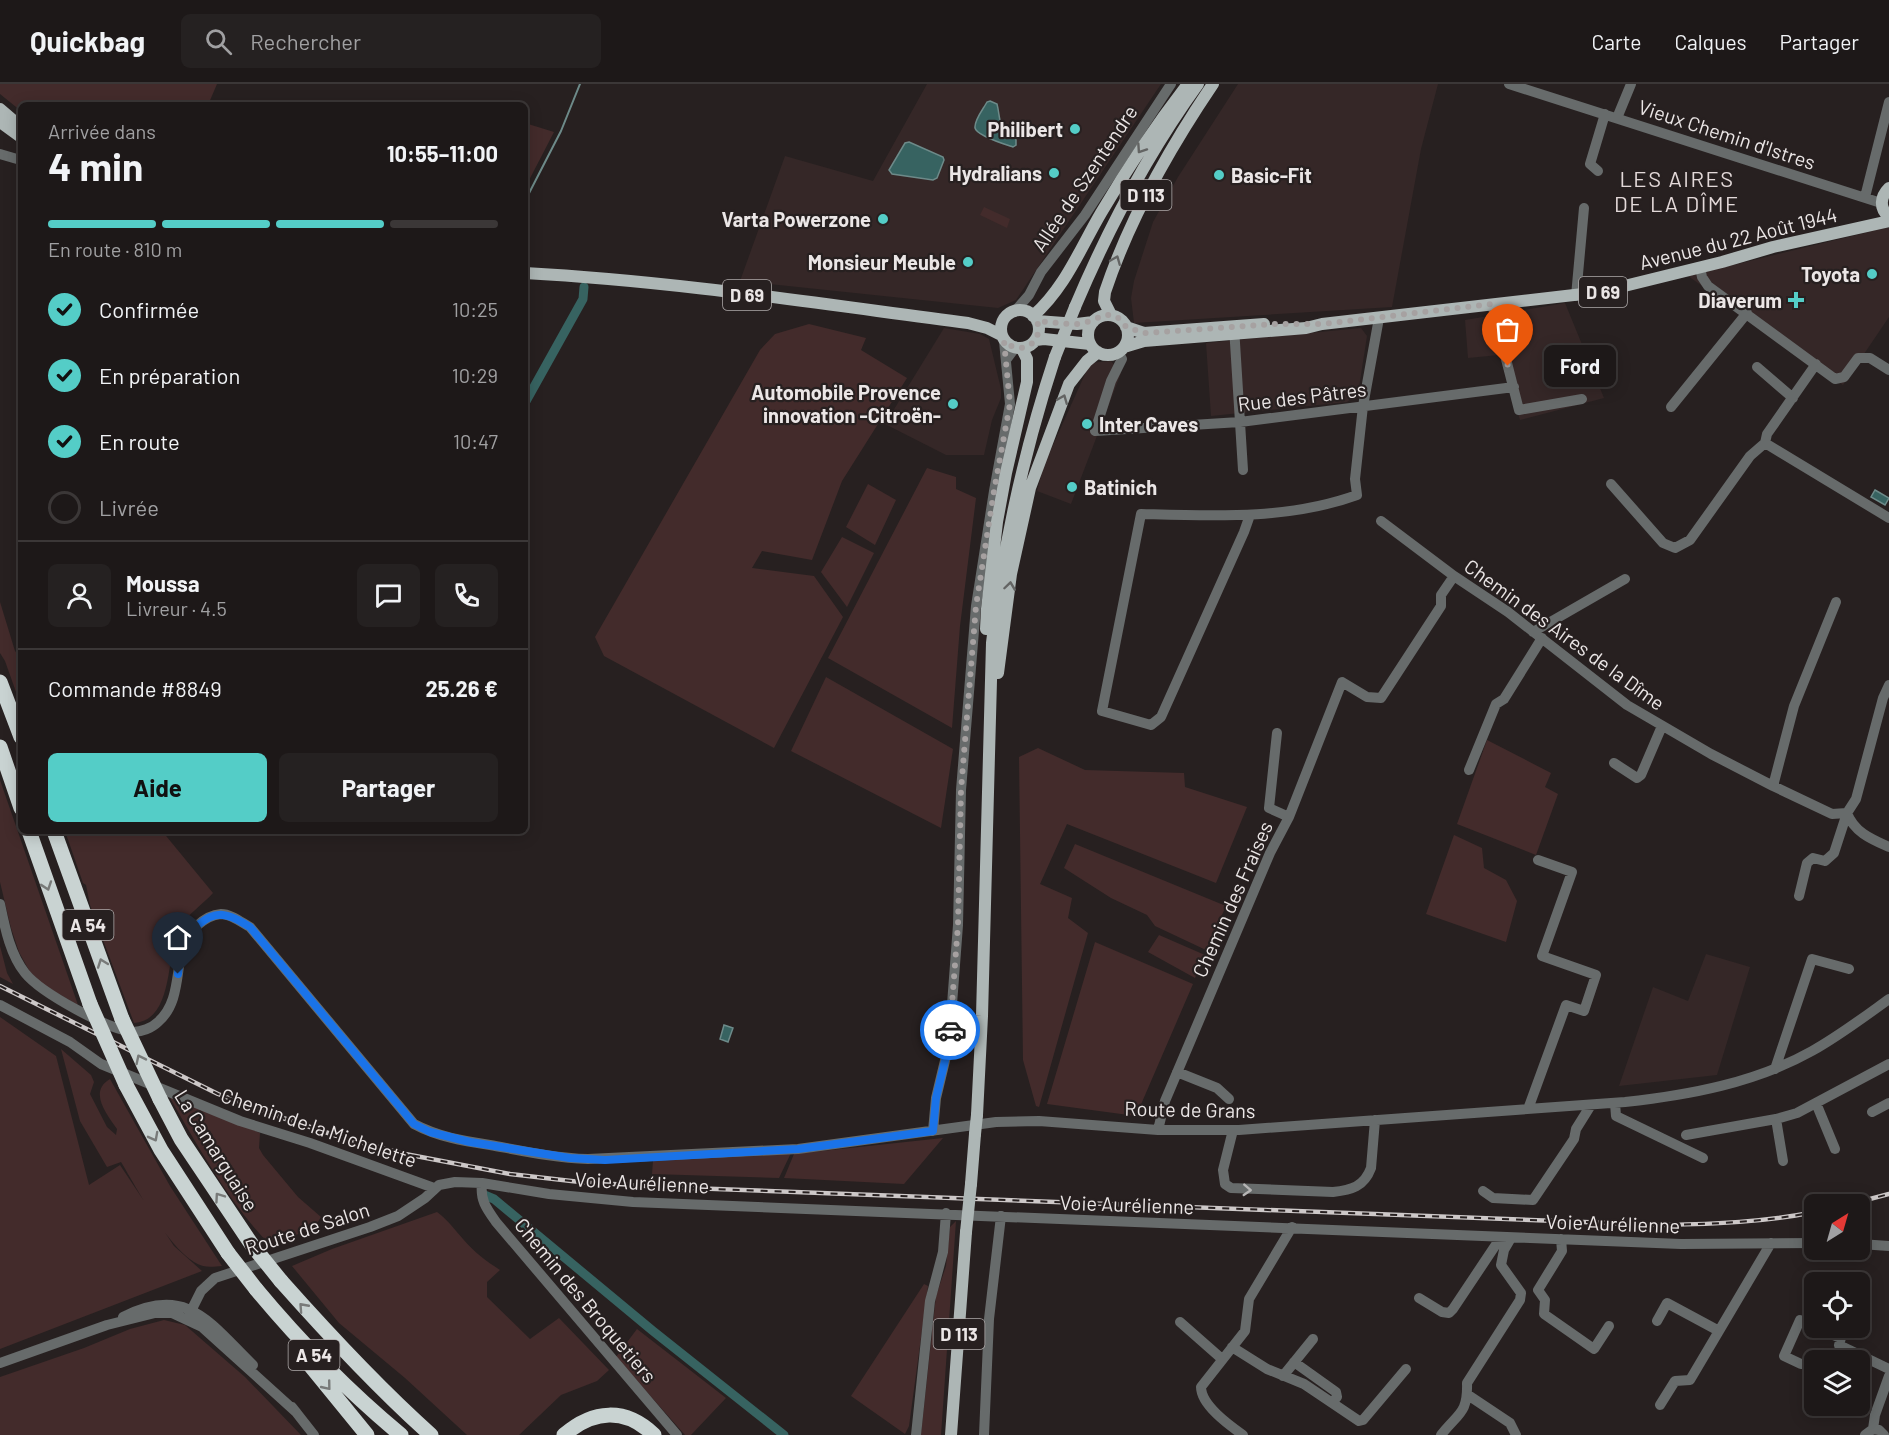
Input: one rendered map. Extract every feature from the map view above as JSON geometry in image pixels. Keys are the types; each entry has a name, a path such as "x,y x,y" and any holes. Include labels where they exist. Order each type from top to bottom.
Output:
{"highway":[{"path":"0,682 18,729"},
{"path":"0,747 18,799"},
{"name":"A 54","path":"30,834 90,1004 126,1085 167,1160 255,1290 329,1370 402,1435"},
{"name":"La Camarguaise","path":"55,834 122,1018 160,1099 194,1158 252,1245 281,1281 341,1349 386,1395 431,1435"},
{"path":"255,1290 274,1322 367,1435"},
{"path":"386,1395 440,1435"},
{"path":"564,1435 577,1424 605,1414 631,1419 654,1435"},
{"path":"576,1435 585,1428 603,1424 622,1424 642,1435"}],"main road":[{"path":"1033,316 1058,290 1087,236 1125,174 1188,84"},
{"name":"D 113","path":"951,1435 982,1016 992,643 998,587 1011,516 1030,436 1055,357 1111,227 1163,135 1197,84"},
{"name":"D 113","path":"1111,315 1104,301 1105,292 1130,226 1169,154 1213,84"},
{"path":"0,109 18,124"},
{"path":"0,122 18,134"},
{"name":"Avenue du 22 Août 1944","path":"1121,349 1144,341 1205,333 1306,328 1322,324 1492,304 1576,297 1773,247 1885,208"},
{"name":"D 69","path":"528,273 665,284 968,323 987,328 1011,343"},
{"path":"992,643 986,634 987,609 1002,492 1027,382 1027,359 1011,343 1001,324 1007,315 1016,310 1033,316 1077,324 1093,322"},
{"path":"991,706 1000,663 1013,564 1030,488 1069,384 1094,348 1088,332 1093,322 1101,316 1111,315 1118,318 1126,327 1127,340 1121,349 1108,354 1094,348 1044,339 1036,340 1027,347 1011,343"},
{"path":"1033,316 1039,331 1036,340"},
{"name":"D 69","path":"968,323 1004,319"},
{"name":"Avenue du 22 Août 1944","path":"1126,327 1144,333 1205,333"}],"street":[{"name":"Allée de Szentendre","path":"1016,310 1029,294 1041,272 1085,215 1171,84"},
{"name":"Vieux Chemin d'Istres","path":"1511,84 1865,197"},
{"path":"1617,118 1630,84"},
{"path":"1885,208 1865,197 1889,102"},
{"path":"1598,171 1590,164 1605,114"},
{"path":"0,154 17,159"},
{"path":"1576,297 1584,208"},
{"path":"1700,267 1702,277 1708,286 1835,378 1844,377 1858,358 1870,358 1889,370"},
{"path":"1029,294 1033,316"},
{"path":"1492,304 1519,410 1582,399"},
{"path":"1671,407 1747,313"},
{"path":"1250,514 1161,717 1151,725 1102,711 1141,514 1234,516 1250,514 1333,504 1357,495 1355,479 1363,406 1379,318"},
{"path":"1234,330 1243,470"},
{"path":"933,1131 936,1098 949,1044 958,925 961,790 976,606 1010,404 1005,360 1011,343"},
{"name":"Rue des Pâtres","path":"1121,349 1122,359 1111,381 1095,431 1240,422 1514,387"},
{"path":"1611,484 1663,543 1676,548 1690,540 1749,456 1765,443 1767,434 1816,364"},
{"path":"1757,367 1793,398"},
{"path":"1685,379 1691,373 1698,374"},
{"path":"1765,443 1889,518"},
{"path":"1234,516 1244,532"},
{"name":"Chemin des Aires de la Dîme","path":"1381,521 1454,576 1508,612 1627,705 1711,754 1773,786 1832,814 1847,813"},
{"name":"Chemin des Fraises","path":"1158,1130 1165,1101 1270,853 1289,817 1341,682 1367,697 1381,698 1441,606 1441,595 1454,576"},
{"path":"1469,770 1496,704 1504,699 1537,635 1625,579"},
{"path":"1773,786 1794,706 1836,602"},
{"path":"1799,896 1807,863 1813,858 1825,861 1832,856 1843,830 1847,813 1856,799 1883,698 1889,685"},
{"path":"1614,763 1636,778 1641,775 1662,726"},
{"path":"1277,733 1269,808 1289,817"},
{"path":"1847,813 1851,823 1867,837 1889,847"},
{"path":"1528,1109 1566,1005 1584,1011 1596,975 1542,956 1572,872 1538,860"},
{"name":"Route de Grans","path":"0,904 16,958 25,973 38,986 76,1009 123,1030 135,1032 157,1024 167,1012 176,991 182,947 188,936 203,920 220,914 234,918 250,927 414,1124 430,1132 470,1142 570,1158 605,1160 798,1149 996,1122 1039,1121 1158,1130 1233,1130 1592,1105 1685,1095 1775,1069 1834,1038 1889,999"},
{"path":"1775,1069 1812,959 1849,969"},
{"name":"Chemin de la Michelette","path":"0,1005 48,1029 101,1064 240,1121 437,1186"},
{"path":"1686,1135 1776,1119 1797,1113 1889,1065"},
{"path":"1177,1072 1217,1088 1229,1099"},
{"path":"1615,1103 1616,1116 1703,1158"},
{"path":"1816,1103 1835,1149"},
{"path":"1872,1112 1889,1103"},
{"path":"1484,1191 1493,1198 1533,1200 1574,1139 1576,1130 1592,1105"},
{"path":"1776,1119 1783,1161"},
{"path":"1233,1130 1223,1170 1225,1184 1231,1188 1348,1191 1360,1185 1368,1176 1371,1168 1375,1120"},
{"name":"Voie Aurélienne","path":"437,1186 455,1182 482,1183 549,1194 633,1202 1292,1227 1506,1238 1681,1244 1804,1243"},
{"name":"Chemin des Broquetiers","path":"482,1183 481,1193 484,1205 496,1222 677,1435"},
{"name":"Route de Salon","path":"189,1314 201,1291 215,1278 398,1216 425,1198 437,1186"},
{"path":"916,1435 930,1301 943,1252 946,1214"},
{"path":"984,1435 989,1319 1001,1216"},
{"path":"1243,1435 1223,1422 1201,1393 1201,1387 1245,1331 1249,1299 1292,1227"},
{"path":"1419,1298 1442,1312 1449,1313 1506,1238"},
{"path":"1441,1435 1465,1406 1468,1395 1467,1383 1520,1300 1521,1293 1501,1265 1506,1238"},
{"path":"1561,1239 1562,1251 1538,1290 1545,1300 1544,1314 1594,1349 1609,1326"},
{"path":"1660,1405 1674,1381 1690,1380 1771,1243"},
{"path":"1870,1245 1889,1246"},
{"path":"1657,1321 1667,1303 1719,1331"},
{"path":"0,1363 107,1325 154,1313 189,1314 297,1412 314,1435"},
{"path":"1801,1364 1784,1356 1800,1320 1804,1322"},
{"path":"1180,1322 1222,1359"},
{"path":"1840,1338 1839,1345 1889,1369"},
{"path":"1283,1376 1313,1339"},
{"path":"1232,1347 1267,1369 1304,1384 1361,1421 1406,1369"},
{"path":"1294,1362 1336,1392 1337,1397 1333,1402"},
{"path":"1878,1432 1877,1410 1889,1376"},
{"path":"1468,1395 1510,1423 1516,1435"}],"shaded area":[{"path":"0,84 217,84 209,102 18,102 18,109 0,94"},
{"path":"927,84 1161,84 1016,300 998,308 740,281 785,156 873,181"},
{"path":"1238,84 1438,84 1421,149 1392,307 1134,323 1131,298 1134,281 1153,222 1178,177"},
{"path":"528,124 554,132 528,182"},
{"path":"984,207 1010,219 1007,228 980,215"},
{"path":"1889,227 1889,317 1843,385 1688,276"},
{"path":"1565,303 1604,398 1520,420 1499,355 1468,358 1465,320"},
{"path":"809,324 866,338 861,350 907,378 842,481 812,560 762,551 752,568 814,576 843,617 774,748 604,656 595,637 760,350 775,334"},
{"path":"944,328 980,334 989,339 1001,398 992,420 984,455 946,455 885,424"},
{"path":"1361,328 1367,336 1358,394 1347,402 1211,416 1206,343"},
{"path":"1111,361 1121,373 1071,504 1037,491 1044,465 1090,363"},
{"path":"927,468 956,477 956,489 976,498 960,626 952,728 828,658"},
{"path":"868,484 896,500 875,545 846,527"},
{"path":"842,537 874,553 847,607 821,572"},
{"path":"0,602 18,654 18,698 0,653"},
{"path":"826,677 953,749 941,828 791,751"},
{"path":"1487,740 1551,773 1545,787 1558,794 1536,855 1457,824"},
{"path":"1038,748 1085,770 1184,773 1185,787 1247,807 1216,883 1067,824 1040,884 1072,898 1068,918 1088,933 1039,1107 1036,1106 1023,1060 1019,757"},
{"path":"0,780 78,1005 43,985 30,972 19,952 11,928 0,882"},
{"path":"66,834 164,834 213,893 186,918 180,927 175,939 163,998 156,1011 147,1019 134,1023 90,905 86,885 83,883"},
{"path":"1454,835 1482,848 1484,868 1506,880 1517,901 1506,942 1426,914"},
{"path":"1075,844 1226,906 1206,950 1155,926 1147,915 1111,898 1064,868"},
{"path":"1159,935 1205,955 1195,978 1148,952"},
{"path":"1095,942 1193,984 1136,1116 1047,1104"},
{"path":"0,946 7,973 13,984 0,977"},
{"path":"1706,954 1750,967 1717,1075 1619,1086 1653,987 1688,1001"},
{"path":"0,1017 56,1056 89,1185 120,1165 174,1246 202,1271 0,1349"},
{"path":"61,1049 91,1075 94,1082 90,1094 107,1127 116,1135 117,1129 100,1097 100,1090 110,1079 170,1186 222,1266 201,1265 184,1254 154,1217 121,1162 107,1167 80,1121"},
{"path":"170,1095 260,1133 259,1148 263,1155 298,1197 321,1217 314,1228 270,1245 241,1211 216,1174"},
{"path":"943,1138 904,1184 784,1178 794,1154"},
{"path":"791,1153 779,1178 652,1174 653,1161"},
{"path":"437,1212 448,1221 467,1244 500,1270 487,1282 487,1297 530,1339 559,1318 609,1370 597,1381 561,1395 519,1435 467,1435 405,1378 339,1323 292,1266 332,1249"},
{"path":"956,1221 941,1435 919,1435 921,1434 936,1296 946,1266 950,1227"},
{"path":"924,1284 928,1286 909,1426 905,1434 851,1396"},
{"path":"164,1320 185,1325 245,1377 301,1435 0,1435 0,1377 84,1348 130,1329"},
{"path":"637,1329 726,1398 691,1435 685,1435 616,1357"}],"water":[{"path":"987,102 997,104 1003,127 1016,135 1016,145 1013,147 986,137 975,128 976,121"},
{"path":"909,142 943,157 937,178 933,180 892,174 889,170 905,143"},
{"path":"1875,490 1889,498 1885,505 1871,497"},
{"path":"724,1025 733,1028 728,1042 720,1039"}],"waterway":[{"path":"528,195 561,131 580,84"},
{"path":"528,398 583,299 584,287"},
{"path":"482,1194 494,1199 653,1331 784,1435"}],"railway":[{"path":"0,986 218,1094 280,1117 337,1136 400,1153 510,1174 580,1182 662,1187 1663,1225 1739,1222 1804,1214"},
{"path":"1870,1199 1889,1194"}],"way so far":[{"path":"950,1030 958,925 961,790 976,606 1010,404 1004,341 1015,348 1022,349 1036,340 1039,331 1037,321 1077,324 1093,322 1096,318 1106,315 1115,316 1126,327 1144,333 1276,324 1322,324 1492,304 1508,366"}],"place":[{"name":"Philibert","path":"1075,129"},
{"name":"Hydralians","path":"1054,173"},
{"name":"Basic-Fit","path":"1219,175"},
{"name":"Varta Powerzone","path":"883,219"},
{"name":"Monsieur Meuble","path":"968,262"},
{"name":"Toyota","path":"1872,274"},
{"name":"Diaverum","path":"1796,300"},
{"name":"Ford","path":"1508,366"},
{"name":"Automobile Provence innovation -Citroën-","path":"953,404"},
{"name":"Inter Caves","path":"1087,424"},
{"name":"Batinich","path":"1072,487"}],"district":[{"name":"LES AIRES DE LA DÎME","path":"1677,190"}],"route":[{"path":"178,974 182,947 188,936 203,920 220,914 234,918 250,927 414,1124 430,1132 470,1142 570,1158 605,1160 798,1149 933,1131 936,1098 949,1044 950,1030"}]}
